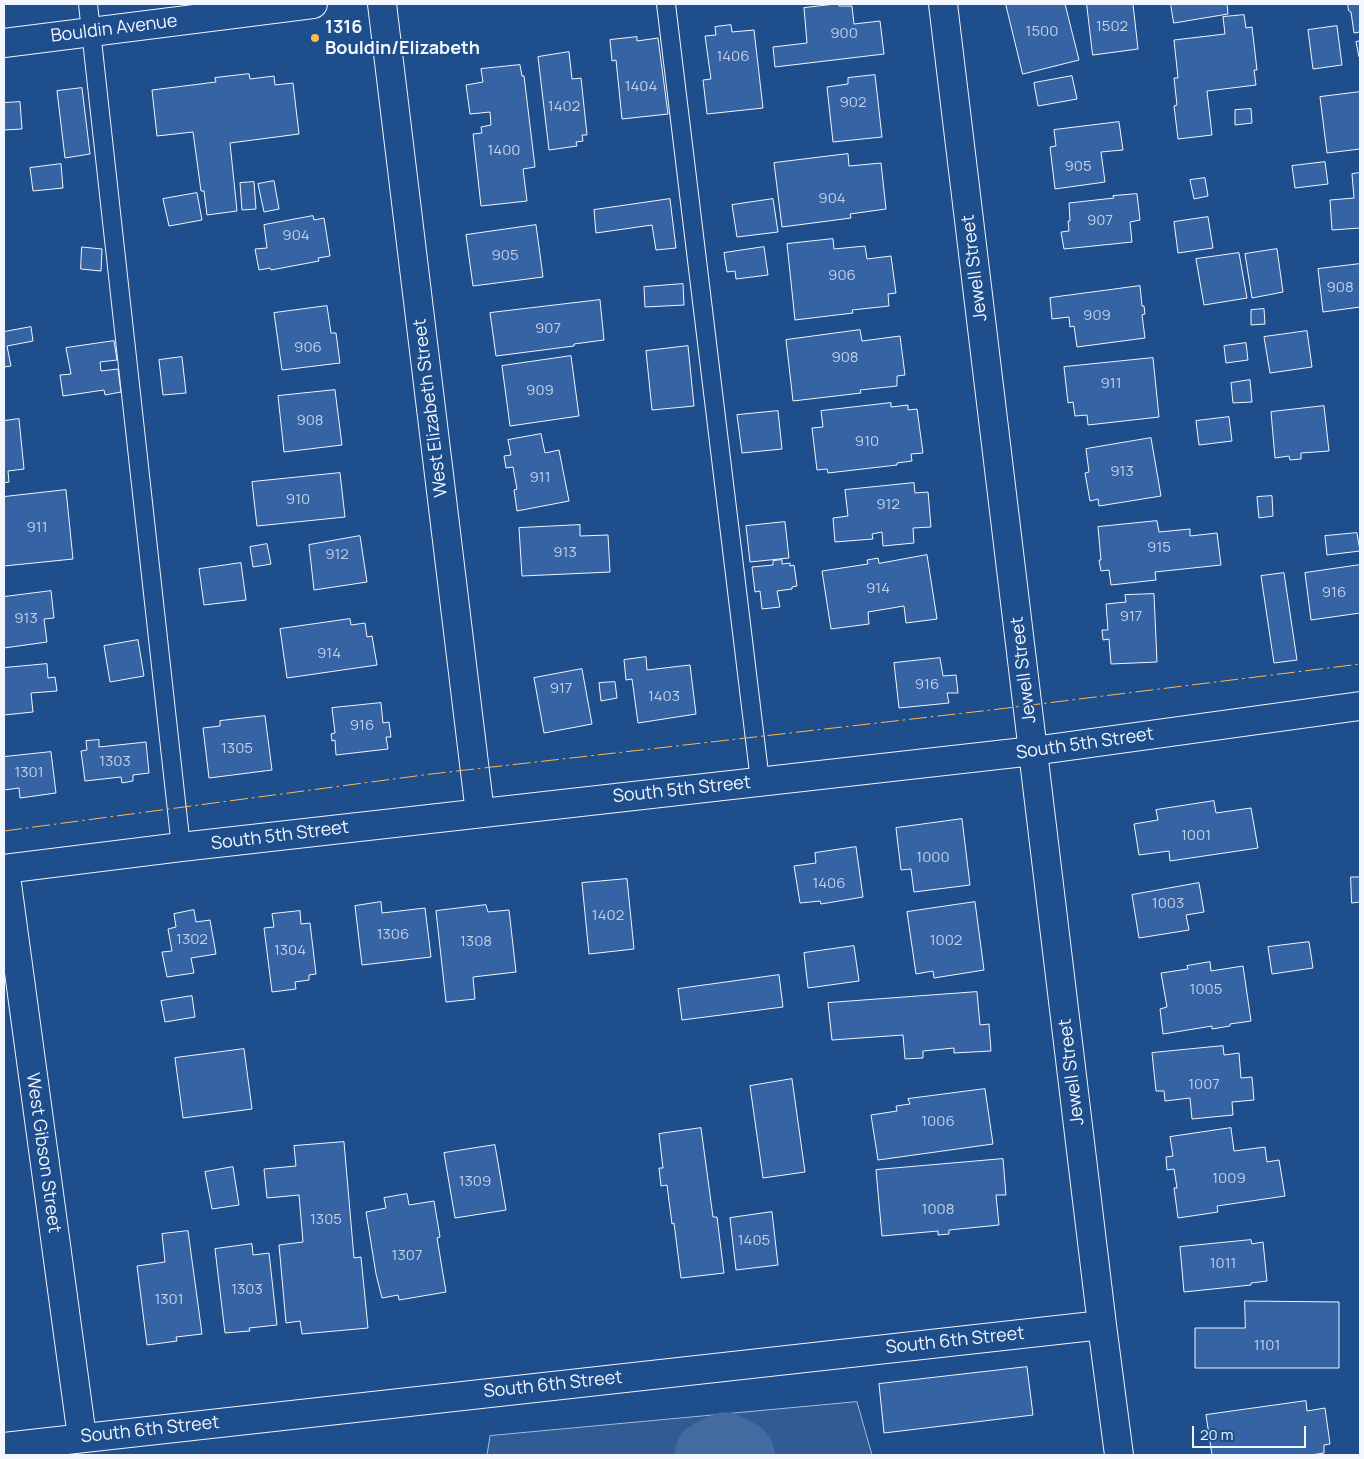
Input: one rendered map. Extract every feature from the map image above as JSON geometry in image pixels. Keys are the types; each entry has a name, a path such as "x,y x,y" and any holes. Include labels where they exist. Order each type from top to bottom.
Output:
{"street":[{"name":"Bouldin Avenue","path":"4,43 313,4"},
{"name":"West Elizabeth Street","path":"382,4 480,813"},
{"name":"Jewell Street","path":"943,4 1119,1455"},
{"name":"South 5th Street","path":"4,869 181,847 1033,751 1360,706"},
{"name":"West Gibson Street","path":"4,869 82,1437"},
{"name":"South 6th Street","path":"4,1447 1102,1325"}],"lane":[{"path":"88,4 181,847"},
{"path":"666,4 760,781"}],"shaded area":[{"path":"857,1402 872,1455 487,1455 490,1436"}],"building":[{"path":"839,4 839,6 852,6 854,24 880,21 884,54 775,67 773,47 807,43 804,8"},
{"path":"1006,4 1065,4 1079,60 1023,74"},
{"path":"1087,4 1133,4 1138,49 1093,55"},
{"path":"1171,4 1227,4 1228,14 1174,23"},
{"path":"1348,4 1360,4 1360,32 1354,33"},
{"path":"1244,15 1246,28 1252,27 1257,70 1254,70 1256,85 1207,91 1212,135 1178,139 1174,106 1177,105 1174,78 1178,78 1174,40 1225,34 1223,17"},
{"path":"731,25 732,32 754,30 763,108 707,114 703,80 711,79 705,36 716,35 715,27"},
{"path":"1337,26 1342,65 1313,69 1308,30"},
{"path":"637,37 637,41 658,38 668,114 622,119 616,60 612,61 610,40"},
{"path":"1360,41 1360,57 1359,57 1356,42"},
{"path":"569,52 572,79 581,78 587,135 582,135 583,141 576,142 577,146 549,150 538,57"},
{"path":"520,65 522,76 524,76 535,167 523,169 527,201 481,206 473,134 482,133 481,127 491,125 490,112 470,114 466,85 483,82 481,69"},
{"path":"249,74 250,79 274,76 275,85 293,83 299,134 230,143 237,211 207,215 204,191 201,191 193,132 157,136 152,90 216,82 215,78"},
{"path":"875,75 882,137 833,142 827,87 848,84 848,78"},
{"path":"1072,76 1077,99 1038,106 1034,83"},
{"path":"82,88 90,154 65,158 57,91"},
{"path":"1360,92 1360,149 1327,153 1320,97"},
{"path":"20,102 22,129 4,130 4,103"},
{"path":"1251,109 1252,123 1235,125 1235,110"},
{"path":"1119,122 1123,150 1101,152 1105,182 1055,189 1050,147 1056,146 1054,130"},
{"path":"848,154 849,166 881,163 886,209 850,214 851,218 782,227 774,163"},
{"path":"1325,162 1328,184 1295,188 1292,166"},
{"path":"61,164 63,188 33,191 30,168"},
{"path":"1360,173 1360,228 1332,230 1330,200 1354,198 1352,174"},
{"path":"1205,178 1208,196 1194,199 1190,180"},
{"path":"274,181 279,209 264,212 258,184"},
{"path":"254,182 256,209 242,210 240,183"},
{"path":"197,193 202,220 169,226 163,199"},
{"path":"1137,194 1140,220 1130,222 1132,242 1064,249 1061,232 1069,231 1069,203"},
{"path":"670,199 676,248 656,250 652,225 596,233 594,210"},
{"path":"773,199 778,232 737,237 732,205"},
{"path":"313,216 314,220 324,218 330,256 318,258 319,261 271,270 270,268 259,270 255,249 267,248 264,225"},
{"path":"1208,217 1213,248 1178,253 1174,222"},
{"path":"536,225 543,277 473,286 466,235"},
{"path":"833,239 834,249 865,246 867,259 891,256 896,293 888,294 889,306 852,310 853,313 795,320 787,244"},
{"path":"82,247 102,249 101,271 81,269"},
{"path":"764,247 768,275 736,279 735,271 727,272 724,253"},
{"path":"1277,249 1283,292 1252,298 1245,254"},
{"path":"1239,253 1247,298 1204,305 1196,259"},
{"path":"1360,264 1360,307 1323,312 1318,269"},
{"path":"683,284 684,305 645,307 644,287"},
{"path":"1140,286 1142,306 1144,306 1145,314 1142,315 1145,338 1077,347 1074,326 1070,327 1069,317 1052,319 1050,298"},
{"path":"600,300 604,340 574,344 574,346 496,356 490,313"},
{"path":"327,306 331,333 336,333 340,363 282,370 274,313"},
{"path":"1264,309 1265,324 1251,325 1251,310"},
{"path":"31,327 33,341 7,346 11,366 4,367 4,332"},
{"path":"860,330 862,341 900,336 905,375 897,376 897,386 860,390 861,393 793,401 786,340"},
{"path":"1307,331 1312,367 1270,373 1264,337"},
{"path":"114,341 117,360 100,362 101,371 118,369 121,392 105,395 104,390 63,396 60,375 71,374 66,348"},
{"path":"1246,343 1248,360 1226,363 1224,346"},
{"path":"688,346 694,406 652,410 646,351"},
{"path":"571,356 579,416 510,426 502,366"},
{"path":"182,357 186,393 163,395 159,360"},
{"path":"1153,358 1159,417 1088,425 1087,415 1075,416 1073,402 1068,403 1064,367"},
{"path":"1250,380 1252,402 1233,403 1231,383"},
{"path":"335,390 342,445 284,452 278,396"},
{"path":"891,403 891,407 908,405 908,410 917,409 923,453 911,454 912,461 897,463 897,465 828,473 827,469 817,470 812,428 823,427 821,411"},
{"path":"1324,406 1329,451 1301,453 1301,459 1290,460 1289,456 1275,458 1271,412"},
{"path":"778,411 782,449 742,453 737,415"},
{"path":"1229,417 1232,441 1199,445 1196,421"},
{"path":"19,419 24,469 8,471 9,482 4,483 4,421"},
{"path":"541,434 545,453 559,450 569,501 517,511 514,490 517,489 513,467 506,468 504,456 511,455 508,440"},
{"path":"1151,438 1161,496 1099,506 1098,499 1090,501 1085,473 1089,472 1086,449"},
{"path":"340,473 345,517 257,526 252,482"},
{"path":"914,483 915,493 928,492 931,527 913,528 914,543 883,546 882,532 872,534 873,539 835,542 833,518 848,516 845,490"},
{"path":"66,490 73,559 4,566 4,497"},
{"path":"1272,496 1273,516 1259,518 1257,497"},
{"path":"1157,521 1159,532 1190,529 1190,536 1217,533 1221,565 1155,572 1156,580 1111,585 1109,570 1101,571 1098,527"},
{"path":"785,522 789,558 750,562 746,526"},
{"path":"580,525 580,536 608,535 610,572 522,576 519,528"},
{"path":"1357,533 1360,551 1327,555 1325,536"},
{"path":"360,536 367,582 314,590 309,545"},
{"path":"267,544 271,564 253,567 250,547"},
{"path":"927,555 937,619 906,623 904,606 868,612 869,624 831,629 822,571 868,564 867,560 878,558 879,563"},
{"path":"782,560 782,564 790,563 790,566 794,565 797,586 792,587 792,589 777,591 780,607 762,609 760,591 755,592 752,567 773,565 773,561"},
{"path":"241,563 246,600 204,605 199,569"},
{"path":"1360,565 1360,613 1311,620 1305,573"},
{"path":"1284,573 1297,660 1274,663 1261,576"},
{"path":"51,591 54,618 44,619 47,642 4,648 4,597"},
{"path":"1154,594 1157,662 1111,664 1109,639 1103,640 1102,630 1108,630 1106,604 1126,602 1125,595"},
{"path":"350,619 351,625 365,623 367,637 372,636 377,665 287,678 280,629"},
{"path":"138,640 144,676 110,682 104,646"},
{"path":"646,657 647,670 690,665 696,714 638,723 632,679 626,680 624,660"},
{"path":"940,658 943,676 956,675 958,693 947,693 949,703 899,708 894,663"},
{"path":"47,664 48,678 55,677 57,691 31,693 33,712 4,715 4,668"},
{"path":"582,669 592,724 544,733 534,678"},
{"path":"615,682 617,698 601,701 599,683"},
{"path":"381,703 383,723 389,722 391,737 386,737 388,749 336,755 335,740 332,741 331,734 335,733 332,708"},
{"path":"265,716 272,770 209,778 203,728 220,726 220,721"},
{"path":"99,740 99,747 146,742 149,773 133,775 133,781 122,783 121,777 85,781 81,751 87,750 86,741"},
{"path":"51,752 56,793 20,798 19,788 4,790 4,757"},
{"path":"1214,801 1216,813 1251,808 1258,848 1170,861 1169,851 1139,855 1134,824 1158,820 1156,810"},
{"path":"962,819 970,885 914,892 911,869 901,870 896,828"},
{"path":"856,847 863,897 821,904 820,901 800,903 794,866 816,863 815,853"},
{"path":"1351,877 1360,877 1360,902 1352,903"},
{"path":"627,879 634,949 589,954 582,883"},
{"path":"1199,883 1204,912 1186,915 1189,930 1139,938 1132,895"},
{"path":"381,902 382,913 425,908 431,957 362,965 355,906"},
{"path":"975,902 984,970 934,978 933,971 916,974 907,912"},
{"path":"486,905 488,912 509,910 516,972 473,977 475,999 446,1002 436,911"},
{"path":"194,910 196,922 210,920 216,954 191,958 194,973 167,977 162,952 172,951 168,929 176,927 174,914"},
{"path":"300,911 301,924 310,923 316,974 309,975 309,980 295,982 296,989 272,992 264,928 274,927 272,914"},
{"path":"1309,942 1313,968 1272,974 1268,947"},
{"path":"854,946 859,981 808,988 804,953"},
{"path":"1210,962 1211,971 1243,966 1251,1021 1212,1029 1212,1026 1163,1034 1160,1009 1167,1007 1161,973 1188,969 1187,966"},
{"path":"779,975 783,1007 682,1020 678,989"},
{"path":"977,992 980,1025 989,1024 991,1051 954,1053 954,1048 923,1051 923,1058 905,1059 903,1035 832,1040 828,1003"},
{"path":"192,996 195,1017 165,1022 161,1001"},
{"path":"1223,1046 1224,1055 1239,1053 1241,1078 1252,1077 1254,1100 1232,1102 1233,1115 1192,1119 1190,1098 1165,1101 1164,1091 1156,1091 1152,1053"},
{"path":"244,1049 252,1109 183,1118 175,1058"},
{"path":"792,1079 805,1172 763,1178 750,1086"},
{"path":"985,1089 993,1144 878,1160 871,1115 897,1111 896,1106 910,1104 908,1099"},
{"path":"701,1128 713,1217 717,1217 724,1273 681,1278 667,1185 661,1186 659,1168 663,1168 659,1134"},
{"path":"1231,1128 1234,1151 1265,1147 1267,1162 1279,1160 1285,1196 1217,1206 1218,1212 1178,1218 1174,1188 1177,1188 1174,1169 1167,1170 1166,1157 1173,1156 1170,1137"},
{"path":"344,1142 354,1258 361,1257 368,1328 302,1334 300,1321 286,1323 279,1245 303,1242 299,1195 267,1198 264,1169 296,1166 294,1146"},
{"path":"495,1145 506,1210 455,1218 444,1153"},
{"path":"1003,1159 1006,1195 996,1195 999,1225 949,1230 949,1234 938,1235 938,1231 882,1236 876,1170"},
{"path":"233,1167 239,1205 212,1209 205,1172"},
{"path":"407,1194 409,1205 434,1201 440,1237 437,1238 446,1292 399,1300 398,1295 382,1298 376,1274 366,1212 386,1208 384,1198"},
{"path":"772,1212 778,1265 736,1270 730,1218"},
{"path":"188,1231 202,1334 176,1337 177,1341 147,1345 137,1266 165,1262 162,1234"},
{"path":"1251,1240 1252,1244 1263,1242 1267,1281 1251,1283 1251,1285 1184,1292 1180,1247"},
{"path":"252,1244 253,1255 269,1253 277,1325 249,1328 250,1331 225,1333 215,1249"},
{"path":"1245,1301 1339,1302 1339,1368 1195,1368 1195,1328 1245,1328"},
{"path":"1027,1367 1033,1415 884,1433 879,1384"},
{"path":"1306,1401 1307,1411 1325,1408 1330,1444 1324,1445 1324,1453 1311,1455 1212,1455 1206,1415"}],"waterway":[{"path":"709,1455 725,1447 740,1455"}],"power":[{"path":"4,831 431,774 991,710 1360,664"}],"place":[{"name":"1316 Bouldin/Elizabeth","path":"315,38"}]}
